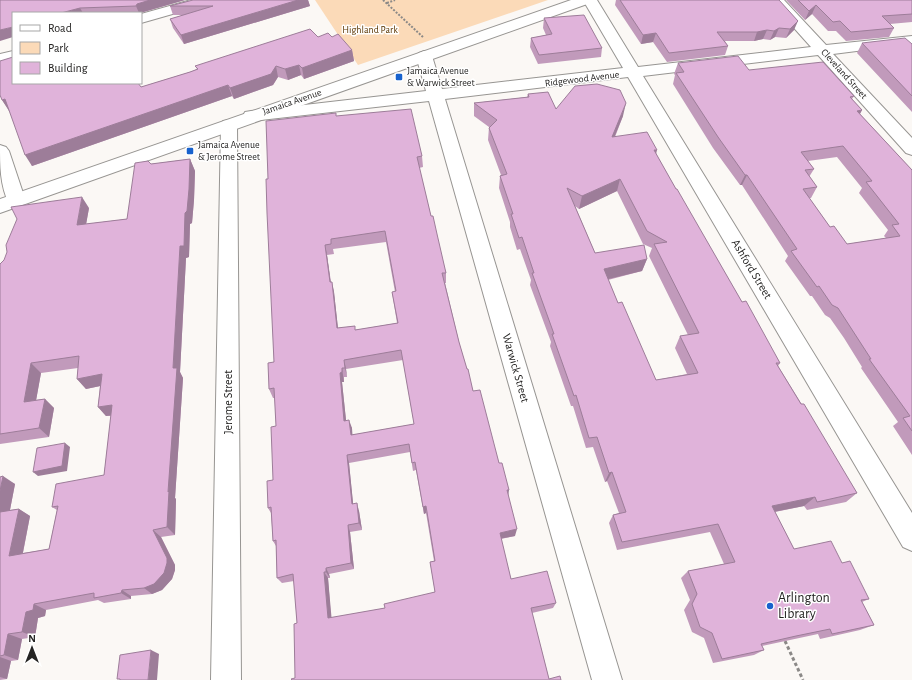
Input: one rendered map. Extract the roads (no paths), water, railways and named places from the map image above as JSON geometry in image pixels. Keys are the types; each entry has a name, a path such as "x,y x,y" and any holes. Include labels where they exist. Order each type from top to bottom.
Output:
{"street":[{"path":"142,19 206,0"},
{"name":"Jamaica Avenue","path":"8,203 229,125 426,49 585,0"},
{"name":"Ashford Street","path":"590,0 912,538"},
{"name":"Cleveland Street","path":"776,0 912,149"},
{"name":"Ridgewood Avenue","path":"251,116 436,96 912,40"},
{"name":"Warwick Street","path":"426,49 436,96 607,680"},
{"path":"0,59 12,56"},
{"name":"Jerome Street","path":"226,680 229,125"},
{"path":"0,151 8,203"}],"place":[{"name":"Jamaica Avenue & Warwick Street","path":"399,77"},
{"name":"Jamaica Avenue & Jerome Street","path":"190,151"},
{"name":"Arlington Library","path":"770,606"}],"park label":[{"name":"Highland Park","path":"370,30"}]}
